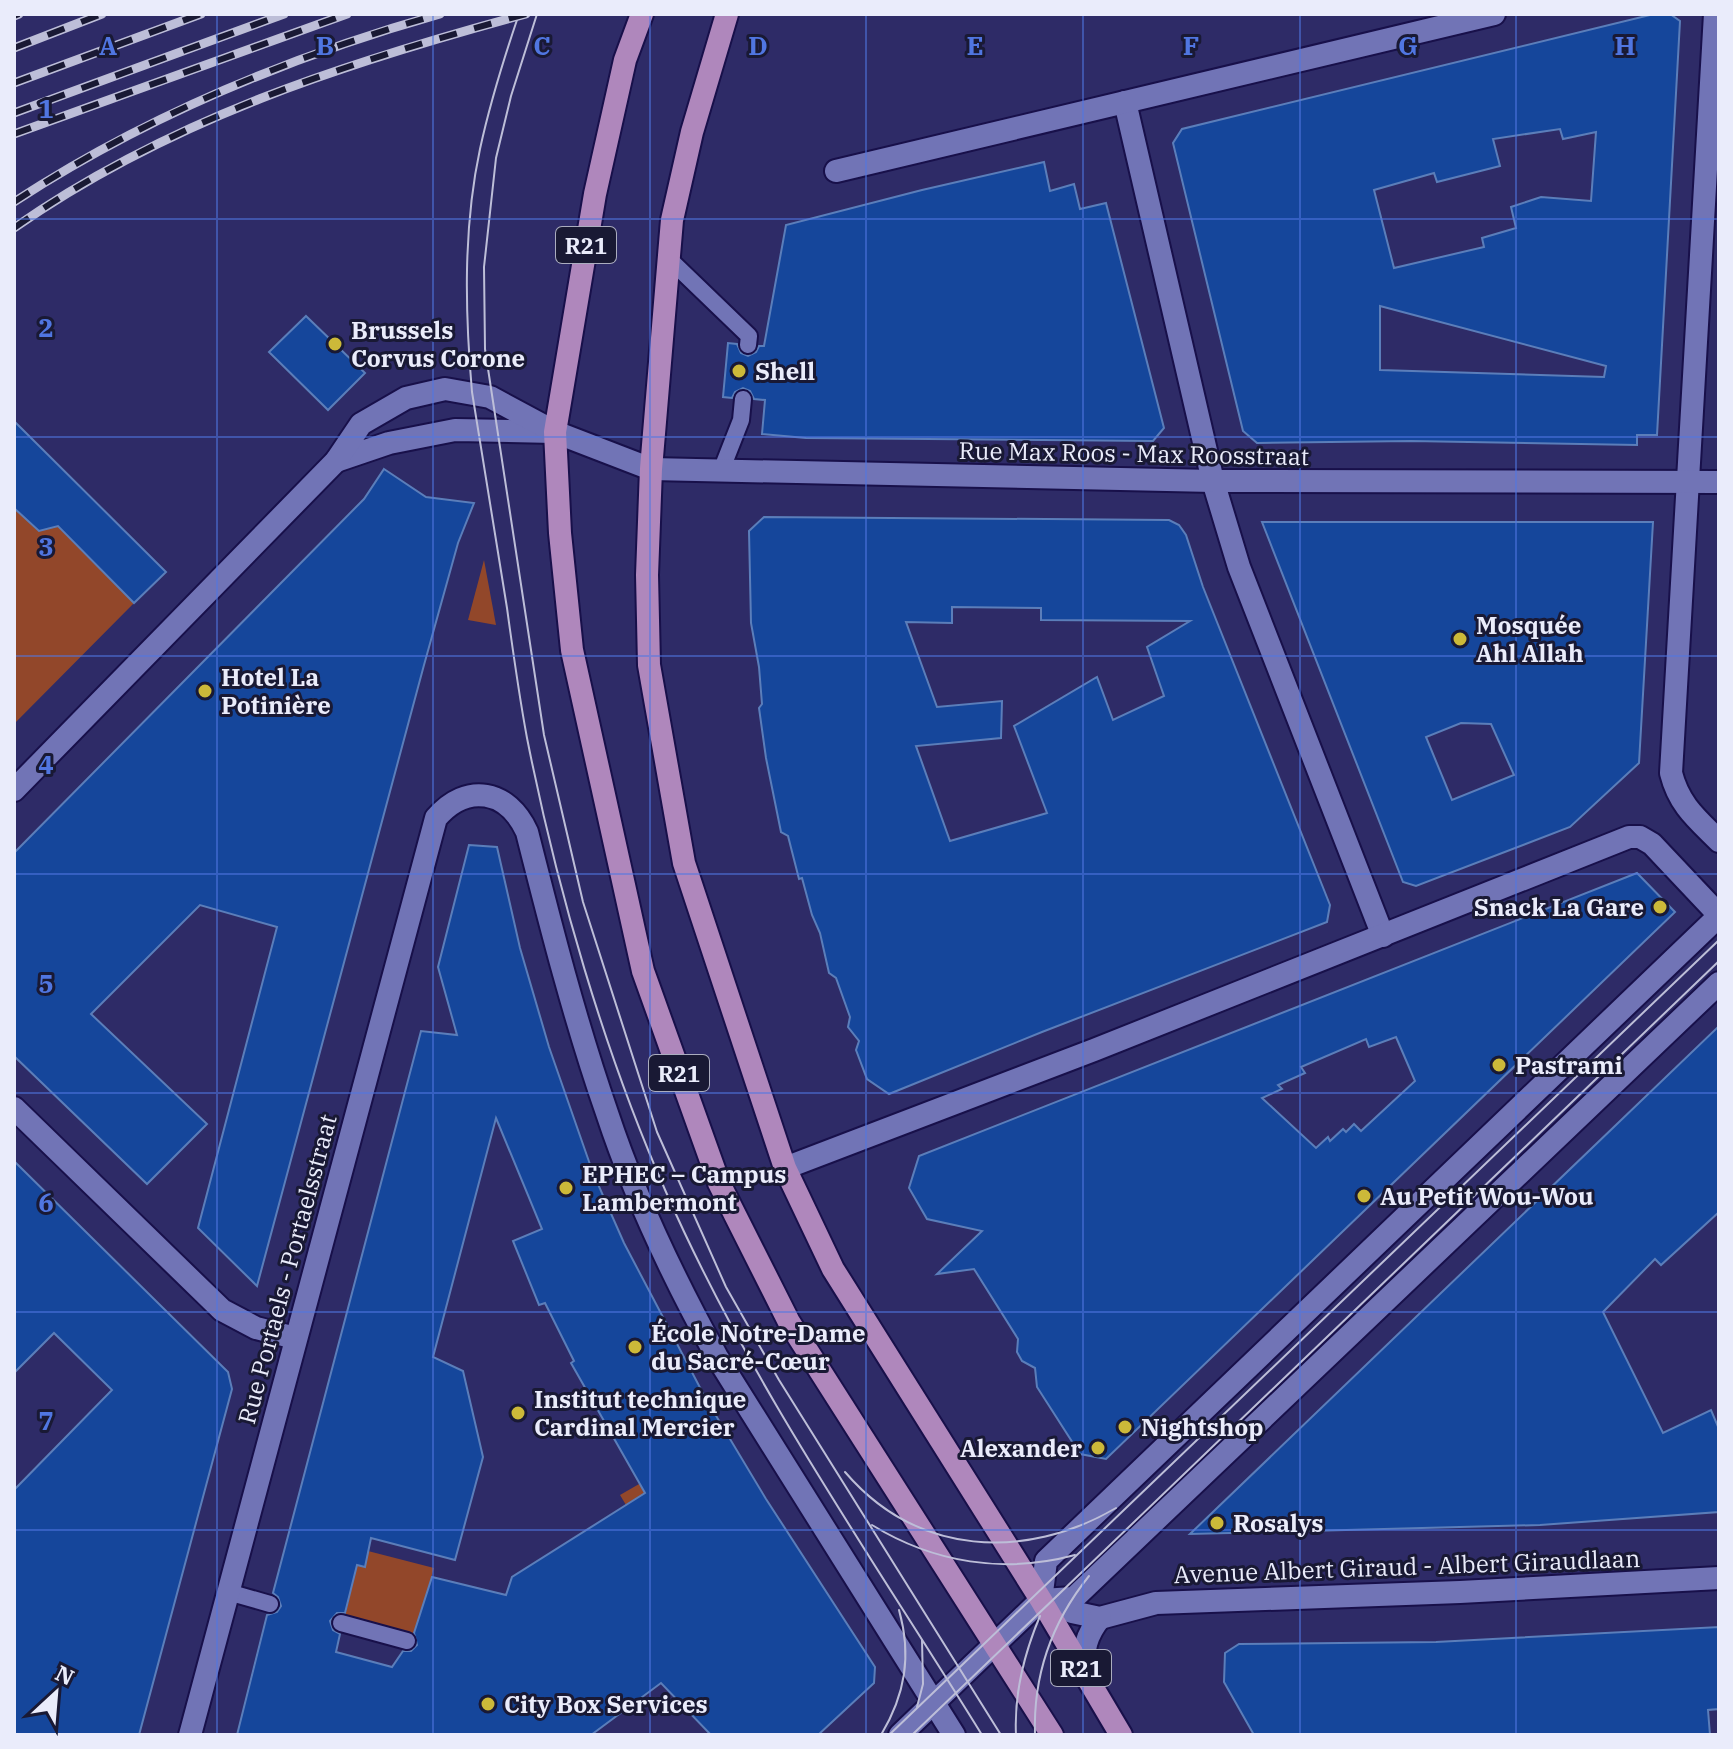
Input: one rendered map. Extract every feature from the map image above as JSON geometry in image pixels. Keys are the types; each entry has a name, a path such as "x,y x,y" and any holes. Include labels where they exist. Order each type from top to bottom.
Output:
{"main road":[{"name":"R21","path":"642,14 625,60 595,194 555,432 560,533 572,650 643,971 719,1183 789,1322 1052,1735"},
{"name":"R21","path":"724,22 692,132 672,220 651,469 647,575 649,665 684,863 785,1168 833,1269 1041,1600 1121,1735"}],"street":[{"path":"836,171 1494,14"},
{"path":"1715,14 1671,773 1676,794 1719,841"},
{"path":"1125,102 1213,481 1239,567 1383,936"},
{"path":"14,790 336,461 361,424 406,398 445,389 490,397 555,432"},
{"path":"336,461 389,443 455,430 555,432"},
{"name":"Rue Max Roos - Max Roosstraat","path":"555,432 651,469 1213,481 1719,482"},
{"name":"Rue Portaels - Portaelsstraat","path":"190,1735 436,818 445,806 472,796 489,796 509,805 522,821 567,987 607,1116 661,1249 717,1357 935,1703"},
{"path":"785,1168 1094,1050 1629,837 1640,837 1652,844 1719,916 1046,1561 1041,1600 900,1735"},
{"path":"1041,1600 1074,1598 1719,983"},
{"path":"14,1108 222,1310 256,1328 295,1338"},
{"name":"Avenue Albert Giraud - Albert Giraudlaan","path":"1041,1600 1072,1612 1100,1618 1156,1603 1460,1592 1719,1578"},
{"path":"1084,1672 1083,1652 1092,1628 1100,1618"},
{"path":"935,1703 954,1735"}],"lane":[{"path":"667,257 749,336 748,345"},
{"path":"721,471 741,420 743,399"},
{"path":"228,1592 270,1604"},
{"path":"341,1623 407,1641"}],"shaded area":[{"path":"14,508 39,531 58,526 134,603 14,724"},
{"path":"484,560 496,625 468,620"},
{"path":"653,1476 638,1525 620,1495"},
{"path":"368,1551 434,1568 415,1634 345,1616 357,1565 365,1567"}],"building":[{"path":"1654,14 1670,14 1680,21 1657,435 1637,435 1637,445 1411,441 1257,443 1243,431 1173,143 1182,129","holes":["1560,129 1563,139 1596,132 1591,201 1541,197 1511,207 1516,228 1482,238 1484,247 1394,268 1374,190 1434,173 1437,182 1500,166 1493,139","1380,306 1606,366 1604,377 1380,370"]},
{"path":"1044,162 1050,191 1074,184 1080,209 1106,203 1164,428 1153,441 806,438 762,434 765,400 754,399 750,391 743,388 735,392 732,398 723,397 728,343 737,344 741,353 748,356 756,352 759,346 764,346 786,225"},
{"path":"306,316 365,373 328,410 269,352"},
{"path":"14,421 166,572 134,603 58,526 39,531 14,508"},
{"path":"384,469 426,497 474,503 458,543 424,665 257,1286 198,1228 277,927 200,905 91,1014 207,1124 147,1184 14,1056 14,853 364,499"},
{"path":"764,517 1169,520 1179,525 1186,535 1203,587 1330,905 1327,922 889,1094 867,1079 856,1050 859,1041 848,1027 850,1017 836,978 829,973 820,933 802,878 799,879 788,836 781,832 759,708 762,704 751,623 749,531","holes":["952,607 1041,608 1041,620 1190,621 1147,647 1164,696 1113,720 1097,677 1014,726 1047,813 950,841 916,746 1001,738 1002,701 937,707 906,622 952,623"]},
{"path":"1262,522 1653,522 1639,763 1570,827 1416,886 1403,882","holes":["1461,723 1491,724 1514,775 1452,800 1426,737"]},
{"path":"469,845 497,847 520,948 549,1047 593,1173 624,1243 706,1399 766,1499 875,1667 874,1683 818,1735 711,1735 661,1683 591,1735 237,1735 267,1615 277,1612 281,1606 273,1593 421,1031 457,1035 438,967","holes":["496,1118 542,1229 513,1241 539,1305 545,1303 574,1361 571,1363 645,1493 512,1577 506,1595 432,1577 414,1633 417,1645 411,1651 403,1651 392,1667 336,1652 340,1634 333,1630 330,1621 337,1613 345,1613 357,1565 365,1567 371,1538 455,1560 483,1457 463,1371 433,1357"]},
{"path":"1637,873 1675,912 1106,1459 1080,1454 1037,1387 1035,1368 1022,1361 1017,1352 1018,1339 974,1269 937,1274 982,1231 927,1219 909,1188 919,1156","holes":["1396,1037 1415,1081 1361,1131 1354,1124 1330,1141 1328,1137 1316,1148 1262,1098 1282,1089 1278,1085 1305,1073 1301,1067 1366,1039 1369,1047"]},
{"path":"1719,1026 1719,1212 1661,1265 1655,1259 1603,1312 1663,1433 1711,1410 1719,1429 1719,1512 1540,1525 1190,1534"},
{"path":"14,1161 228,1372 232,1389 139,1735 14,1735 14,1490 112,1390 54,1333 14,1373"},
{"path":"1719,1627 1719,1709 1708,1710 1710,1735 1254,1735 1224,1682 1225,1653 1239,1644 1436,1642"}],"tram line":[{"path":"519,14 493,98 474,179 468,240 468,331 472,392 524,722 568,911 622,1083 666,1192 699,1263 735,1333 814,1469 982,1735"},
{"path":"537,14 511,96 496,158 484,267 485,349 544,735 583,902 657,1132 726,1287 779,1380 1001,1735"},
{"path":"889,1735 1719,940"},
{"path":"912,1735 1719,961"},
{"path":"845,1472 874,1500 905,1521 938,1534 973,1541 1009,1542 1045,1537 1081,1525 1116,1508"},
{"path":"872,1525 920,1548 970,1561 1022,1564 1075,1555"},
{"path":"1035,1735 1037,1692 1047,1651 1065,1612 1089,1576"},
{"path":"881,1735 896,1705 904,1675 905,1643 899,1610"},
{"path":"1016,1735 1021,1674 1040,1616"},
{"path":"917,1707 923,1684 922,1640"}],"railway":[{"path":"14,16 19,14"},
{"path":"14,48 102,14"},
{"path":"14,83 201,14"},
{"path":"14,113 284,14"},
{"path":"14,134 347,14"},
{"path":"14,202 115,142 220,92 328,49 440,14"},
{"path":"14,228 134,155 261,98 392,53 526,14"}],"place":[{"name":"Brussels Corvus Corone","path":"335,344"},
{"name":"Shell","path":"739,371"},
{"name":"Mosquée Ahl Allah","path":"1460,639"},
{"name":"Hotel La Potinière","path":"205,691"},
{"name":"Snack La Gare","path":"1660,907"},
{"name":"Pastrami","path":"1499,1065"},
{"name":"EPHEC – Campus Lambermont","path":"566,1188"},
{"name":"Au Petit Wou-Wou","path":"1364,1196"},
{"name":"École Notre-Dame du Sacré-Cœur","path":"635,1347"},
{"name":"Institut technique Cardinal Mercier","path":"518,1413"},
{"name":"Nightshop","path":"1125,1427"},
{"name":"Alexander","path":"1098,1448"},
{"name":"Rosalys","path":"1217,1523"},
{"name":"City Box Services","path":"488,1704"}]}
